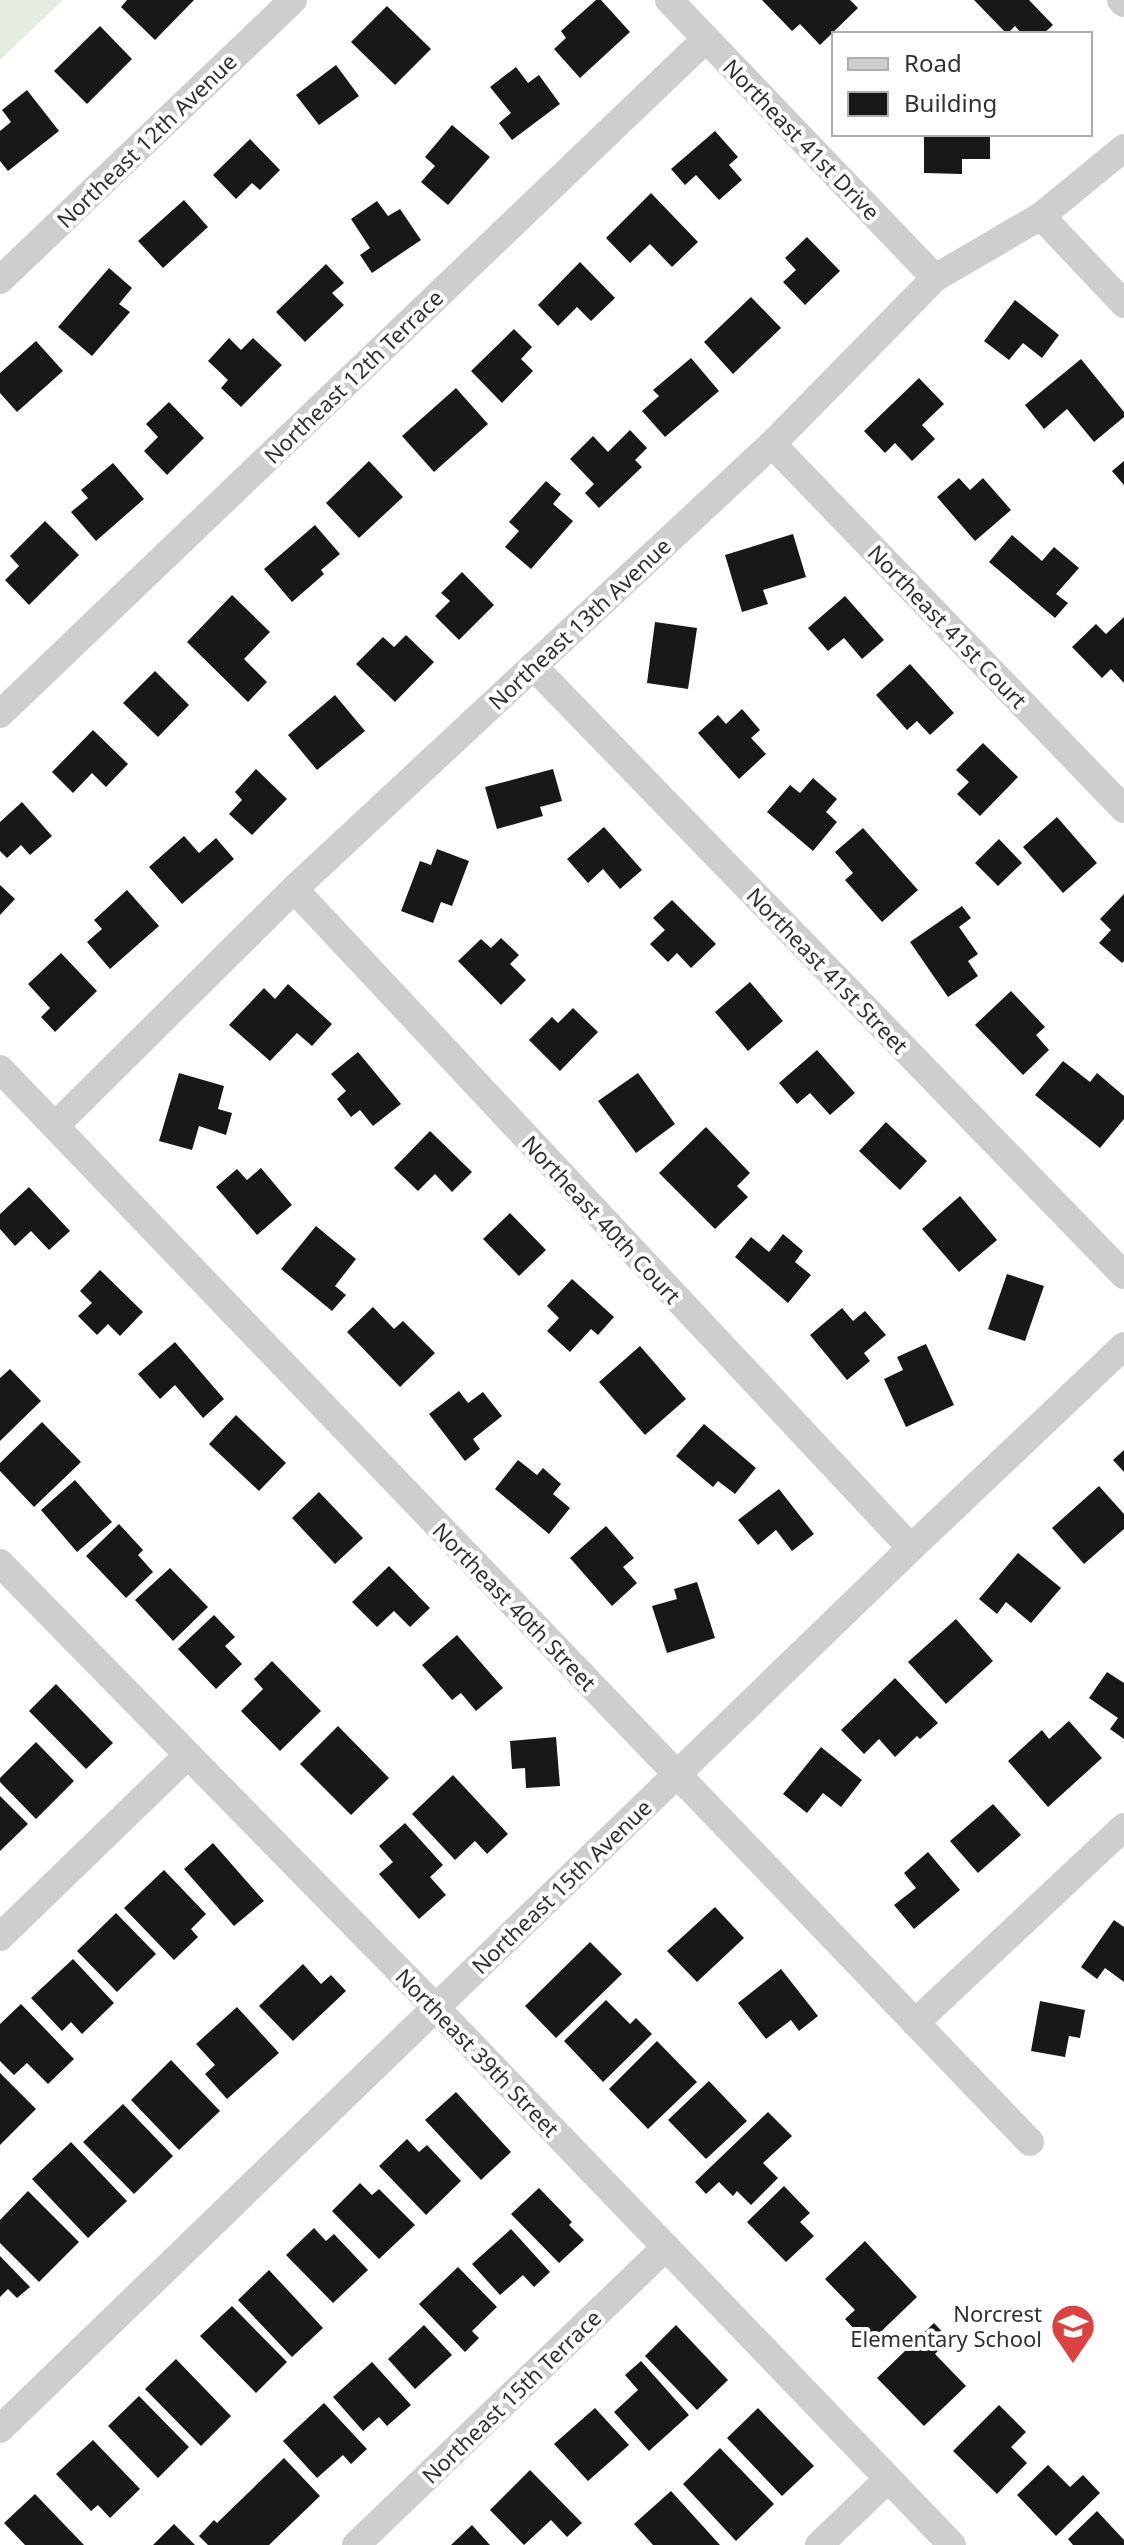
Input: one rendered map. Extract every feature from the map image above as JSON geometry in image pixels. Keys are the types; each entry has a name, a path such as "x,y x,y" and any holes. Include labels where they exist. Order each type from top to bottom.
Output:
{"street":[{"name":"Northeast 12th Avenue","path":"0,280 293,0"},
{"name":"Northeast 41st Drive","path":"669,0 935,278"},
{"name":"Northeast 12th Terrace","path":"0,714 706,39"},
{"name":"Northeast 13th Avenue","path":"55,1126 294,889 772,444 935,278 1041,216 1124,148"},
{"path":"1041,216 1124,304"},
{"name":"Northeast 41st Court","path":"772,444 1124,809"},
{"name":"Northeast 41st Street","path":"533,666 1124,1275"},
{"name":"Northeast 40th Court","path":"294,889 911,1548"},
{"name":"Northeast 40th Street","path":"0,1069 1030,2142"},
{"name":"Northeast 15th Avenue","path":"0,2429 1124,1346"},
{"name":"Northeast 39th Street","path":"0,1563 436,2008 952,2545"},
{"path":"0,1937 188,1755"},
{"path":"915,2023 1124,1827"},
{"name":"Northeast 15th Terrace","path":"356,2545 666,2247"},
{"path":"819,2545 888,2479"}],"shaded area":[{"path":"0,0 63,0 0,60"}],"building":[{"path":"127,0 194,0 155,40 121,7"},
{"path":"596,0 601,0 630,32 580,78 554,49 566,38 561,31"},
{"path":"762,0 850,0 858,8 820,45 800,24 792,31"},
{"path":"974,0 1029,0 1053,25 1045,32 1020,32 1015,26 1005,32"},
{"path":"387,6 431,49 395,85 351,42"},
{"path":"100,26 132,59 87,104 54,71"},
{"path":"336,65 359,96 319,125 296,95"},
{"path":"516,67 528,83 539,75 560,104 512,140 499,123 511,113 490,87"},
{"path":"27,90 59,131 8,171 0,161 0,131 11,122 2,110"},
{"path":"452,125 490,157 448,205 421,182 435,166 425,157"},
{"path":"715,131 738,157 729,165 742,180 719,200 696,175 685,185 671,169"},
{"path":"924,136 990,136 990,159 962,159 962,174 924,173"},
{"path":"250,139 280,170 260,190 252,183 236,199 213,175"},
{"path":"651,193 698,242 672,267 650,244 630,263 606,238"},
{"path":"184,200 208,227 163,268 138,241"},
{"path":"377,201 388,216 400,209 421,240 372,273 360,255 370,248 351,219"},
{"path":"807,237 840,271 805,305 783,282 796,270 785,258"},
{"path":"580,262 615,298 591,321 577,307 558,326 538,305"},
{"path":"326,264 344,283 332,293 344,305 305,342 276,312"},
{"path":"109,268 132,288 119,304 130,312 92,356 58,327"},
{"path":"751,297 781,328 733,374 704,342"},
{"path":"1015,300 1059,335 1042,358 1023,343 1009,360 984,341"},
{"path":"514,329 532,347 521,359 533,371 502,403 471,371"},
{"path":"229,338 241,350 253,338 282,365 241,407 221,388 228,380 208,361"},
{"path":"36,341 63,371 17,412 0,393 0,373"},
{"path":"691,358 719,391 665,437 642,411 659,396 653,390"},
{"path":"1081,359 1124,412 1124,417 1094,442 1067,409 1044,429 1025,405"},
{"path":"919,378 944,404 922,425 935,439 912,461 895,443 885,453 864,431"},
{"path":"456,388 488,424 434,472 402,436"},
{"path":"169,402 204,438 167,475 144,451 158,437 146,424"},
{"path":"630,430 647,448 635,460 642,467 599,508 585,493 594,484 570,459 593,436 608,452"},
{"path":"369,461 403,497 359,538 326,503"},
{"path":"1124,461 1124,485 1112,471"},
{"path":"113,463 144,499 96,541 71,512 88,498 81,490"},
{"path":"959,478 970,490 983,478 1011,510 975,541 937,497"},
{"path":"546,481 561,494 553,504 573,521 531,569 505,547 519,531 509,522"},
{"path":"45,521 79,555 29,605 5,580 19,566 10,556"},
{"path":"315,525 340,554 321,570 324,574 292,602 264,569"},
{"path":"793,534 806,577 763,590 768,604 742,612 725,555"},
{"path":"1012,535 1042,561 1054,547 1079,568 1056,594 1068,603 1055,618 989,562"},
{"path":"462,572 494,605 459,640 435,616 450,601 441,593"},
{"path":"232,595 270,632 244,659 267,682 248,702 187,642"},
{"path":"845,596 884,640 862,659 844,638 828,651 808,628"},
{"path":"1124,617 1124,683 1111,669 1102,678 1072,647 1096,624 1106,634"},
{"path":"655,622 697,628 688,689 647,683"},
{"path":"406,635 434,662 395,702 356,664 383,637 394,647"},
{"path":"910,664 954,713 930,735 917,721 907,730 876,695"},
{"path":"155,671 189,705 158,737 123,703"},
{"path":"335,695 365,731 317,770 288,735"},
{"path":"742,709 760,730 751,738 766,754 739,779 698,733 718,715 726,724"},
{"path":"93,730 128,764 106,787 92,773 73,793 52,772"},
{"path":"983,743 1018,777 980,816 957,794 969,782 956,770"},
{"path":"256,769 287,799 252,835 229,814 242,800 235,792"},
{"path":"553,769 562,801 540,807 543,816 497,829 485,787"},
{"path":"813,778 837,799 826,812 837,822 813,851 767,812 790,785 800,793"},
{"path":"22,802 52,836 30,855 21,845 7,858 0,851 0,822"},
{"path":"1057,817 1097,863 1063,893 1023,847"},
{"path":"604,827 642,870 620,889 603,869 588,883 567,859"},
{"path":"863,828 918,890 882,922 845,880 853,873 835,852"},
{"path":"184,836 199,853 216,838 234,859 182,904 149,867"},
{"path":"999,839 1022,863 998,886 975,863"},
{"path":"437,849 469,861 452,906 441,902 433,923 401,911 420,861 431,865"},
{"path":"0,885 15,899 0,915"},
{"path":"127,890 159,926 110,969 87,942 102,929 94,920"},
{"path":"1124,894 1122,963 1099,943 1111,930 1100,919"},
{"path":"672,900 716,944 691,968 677,953 668,962 650,944 665,930 653,918"},
{"path":"962,906 971,918 959,927 978,954 968,961 978,976 948,997 910,942"},
{"path":"501,938 519,955 510,964 526,980 501,1005 458,961 481,939 491,948"},
{"path":"61,953 97,991 55,1032 41,1017 50,1008 28,984"},
{"path":"750,982 783,1021 748,1051 715,1012"},
{"path":"288,984 332,1024 312,1046 297,1033 270,1061 229,1025 264,988 275,999"},
{"path":"1011,991 1045,1027 1036,1035 1049,1050 1023,1075 975,1025"},
{"path":"573,1008 598,1032 560,1071 529,1040 552,1017 558,1023"},
{"path":"817,1050 855,1093 830,1115 810,1093 797,1104 779,1083"},
{"path":"358,1052 401,1104 373,1126 360,1110 351,1117 337,1099 346,1091 331,1074"},
{"path":"1063,1061 1090,1082 1097,1073 1124,1096 1124,1119 1100,1148 1035,1095"},
{"path":"179,1073 224,1086 218,1109 232,1113 226,1135 199,1126 192,1150 159,1141"},
{"path":"638,1073 675,1124 636,1153 598,1101"},
{"path":"886,1122 927,1161 900,1190 859,1151"},
{"path":"706,1127 750,1173 737,1186 748,1197 715,1229 659,1173"},
{"path":"430,1131 472,1172 452,1192 435,1174 418,1191 394,1168"},
{"path":"261,1168 292,1205 257,1235 216,1187 237,1169 247,1180"},
{"path":"29,1187 70,1231 49,1250 31,1231 15,1246 0,1229 0,1214"},
{"path":"960,1196 997,1240 959,1272 922,1229"},
{"path":"510,1213 546,1250 519,1276 483,1239"},
{"path":"316,1226 356,1259 335,1286 346,1295 332,1311 281,1269"},
{"path":"783,1234 803,1251 795,1262 811,1275 788,1303 735,1257 751,1237 769,1252"},
{"path":"100,1270 143,1312 120,1336 108,1324 97,1335 78,1316 92,1303 80,1291"},
{"path":"1007,1274 1044,1286 1025,1341 988,1329"},
{"path":"572,1279 614,1317 598,1335 591,1329 570,1352 547,1331 559,1318 547,1306"},
{"path":"373,1307 394,1329 403,1321 435,1353 400,1387 347,1332"},
{"path":"842,1308 853,1321 865,1311 886,1335 864,1353 870,1361 847,1380 810,1335"},
{"path":"175,1342 224,1399 203,1418 175,1385 160,1399 138,1374"},
{"path":"926,1344 954,1405 906,1427 884,1379 903,1370 897,1357"},
{"path":"640,1346 686,1399 645,1435 599,1382"},
{"path":"10,1369 41,1401 0,1441 0,1378"},
{"path":"459,1391 468,1403 483,1392 502,1416 473,1439 480,1449 465,1461 429,1414"},
{"path":"236,1415 286,1463 259,1491 209,1444"},
{"path":"42,1422 81,1462 34,1507 0,1471 0,1463"},
{"path":"704,1424 756,1468 735,1494 718,1481 713,1487 676,1456"},
{"path":"1124,1450 1124,1472 1113,1460"},
{"path":"518,1460 537,1475 543,1468 561,1484 553,1494 570,1508 549,1534 495,1489"},
{"path":"75,1480 112,1522 77,1552 41,1510"},
{"path":"1099,1486 1124,1514 1124,1529 1084,1564 1052,1528"},
{"path":"779,1489 814,1534 792,1551 776,1530 758,1545 738,1520"},
{"path":"319,1492 363,1538 335,1564 292,1518"},
{"path":"119,1524 143,1550 138,1555 153,1572 126,1598 86,1556"},
{"path":"606,1526 634,1558 623,1567 637,1583 612,1606 570,1558"},
{"path":"1018,1553 1061,1588 1031,1623 1006,1602 997,1614 979,1599"},
{"path":"389,1566 430,1608 410,1627 394,1611 377,1627 352,1602"},
{"path":"170,1568 208,1607 173,1641 135,1600"},
{"path":"697,1582 715,1638 667,1653 652,1606 677,1599 674,1589"},
{"path":"214,1615 235,1637 225,1646 242,1664 216,1689 178,1649"},
{"path":"956,1619 993,1661 946,1704 908,1662"},
{"path":"457,1635 503,1688 476,1711 461,1693 452,1700 422,1665"},
{"path":"272,1661 321,1711 280,1751 241,1711 263,1689 254,1679"},
{"path":"1107,1672 1124,1683 1124,1739 1110,1729 1118,1718 1089,1698"},
{"path":"895,1678 938,1723 920,1739 917,1736 895,1757 879,1739 864,1754 841,1730"},
{"path":"56,1684 113,1743 86,1769 29,1711"},
{"path":"1069,1721 1102,1758 1048,1807 1008,1761 1042,1730 1049,1739"},
{"path":"338,1726 389,1778 351,1815 300,1764"},
{"path":"556,1737 560,1786 526,1788 525,1768 512,1769 510,1741"},
{"path":"36,1742 74,1781 36,1819 0,1782 0,1778"},
{"path":"821,1747 862,1780 841,1807 823,1793 807,1813 783,1794"},
{"path":"453,1775 508,1834 487,1854 475,1841 455,1860 412,1814"},
{"path":"0,1796 28,1824 0,1851"},
{"path":"993,1804 1021,1835 978,1873 950,1841"},
{"path":"405,1823 443,1865 430,1877 446,1895 419,1919 379,1874 393,1862 379,1846"},
{"path":"213,1843 264,1901 234,1926 184,1869"},
{"path":"928,1852 960,1890 914,1929 894,1905 916,1888 904,1873"},
{"path":"164,1870 206,1914 191,1929 198,1937 174,1960 124,1908"},
{"path":"715,1907 744,1938 697,1982 667,1951"},
{"path":"116,1913 156,1954 117,1992 77,1951"},
{"path":"1114,1920 1124,1927 1124,1982 1105,1968 1097,1979 1081,1967"},
{"path":"590,1942 622,1974 556,2038 525,2006"},
{"path":"73,1959 114,2003 82,2034 71,2022 62,2031 31,1998"},
{"path":"303,1964 321,1984 331,1975 346,1991 293,2041 259,2006"},
{"path":"781,1969 818,2016 799,2031 791,2020 766,2039 738,2003"},
{"path":"606,2000 630,2024 636,2018 652,2034 603,2082 564,2041"},
{"path":"1040,2001 1085,2010 1080,2038 1069,2036 1065,2057 1031,2051"},
{"path":"21,2004 74,2059 48,2084 27,2063 14,2075 0,2061 0,2024"},
{"path":"237,2007 279,2053 227,2099 205,2074 215,2065 196,2044"},
{"path":"657,2041 697,2082 648,2129 609,2089"},
{"path":"171,2060 220,2111 179,2150 131,2100"},
{"path":"0,2073 36,2109 0,2145"},
{"path":"709,2081 747,2121 706,2159 668,2120"},
{"path":"456,2092 511,2152 481,2180 425,2120"},
{"path":"123,2104 173,2156 134,2194 83,2142"},
{"path":"768,2112 792,2136 763,2163 778,2178 751,2205 737,2191 733,2196 719,2182 706,2194 695,2182"},
{"path":"407,2139 419,2152 427,2145 461,2181 426,2215 379,2166"},
{"path":"71,2142 127,2201 88,2238 32,2179"},
{"path":"360,2183 372,2195 379,2189 415,2225 379,2259 332,2211"},
{"path":"784,2186 810,2213 800,2222 814,2236 786,2262 747,2222"},
{"path":"539,2188 572,2222 569,2225 584,2240 559,2263 511,2214"},
{"path":"28,2191 79,2242 39,2282 0,2243 0,2220"},
{"path":"314,2228 326,2241 334,2234 368,2270 333,2303 286,2255"},
{"path":"511,2229 550,2272 534,2287 523,2275 500,2295 472,2264"},
{"path":"865,2241 917,2297 868,2344 845,2319 855,2310 825,2279"},
{"path":"0,2256 30,2287 17,2298 8,2289 0,2297"},
{"path":"458,2267 497,2307 472,2331 479,2338 465,2352 419,2304"},
{"path":"269,2270 323,2328 292,2357 238,2300"},
{"path":"232,2306 287,2362 256,2393 200,2336"},
{"path":"934,2323 949,2339 935,2354 966,2386 924,2426 877,2378"},
{"path":"424,2325 452,2355 415,2389 388,2359"},
{"path":"676,2325 728,2380 697,2410 645,2356"},
{"path":"176,2359 231,2416 201,2446 145,2389"},
{"path":"641,2361 689,2415 649,2451 614,2412 638,2390 625,2375"},
{"path":"372,2362 411,2405 387,2426 379,2417 363,2431 333,2397"},
{"path":"139,2396 189,2447 158,2478 108,2426"},
{"path":"324,2403 367,2449 351,2464 343,2455 317,2478 283,2441"},
{"path":"999,2405 1026,2432 1011,2447 1027,2463 997,2494 953,2451"},
{"path":"595,2408 629,2445 588,2481 554,2444"},
{"path":"758,2408 814,2466 782,2496 727,2438"},
{"path":"93,2440 140,2489 110,2518 98,2505 91,2511 56,2474"},
{"path":"720,2448 774,2504 736,2541 683,2484"},
{"path":"284,2458 320,2496 269,2545 208,2545 199,2536 214,2520 217,2523"},
{"path":"1048,2465 1070,2487 1083,2475 1100,2493 1056,2536 1017,2495"},
{"path":"530,2470 582,2523 567,2537 551,2520 524,2545 490,2510"},
{"path":"671,2491 720,2545 653,2545 634,2524"},
{"path":"35,2494 84,2545 25,2545 4,2523"},
{"path":"1097,2511 1124,2540 1124,2545 1073,2545 1068,2539"},
{"path":"174,2524 195,2545 153,2545"},
{"path":"472,2525 490,2545 451,2545"}],"place":[{"name":"Norcrest Elementary School","path":"1073,2365"}]}
